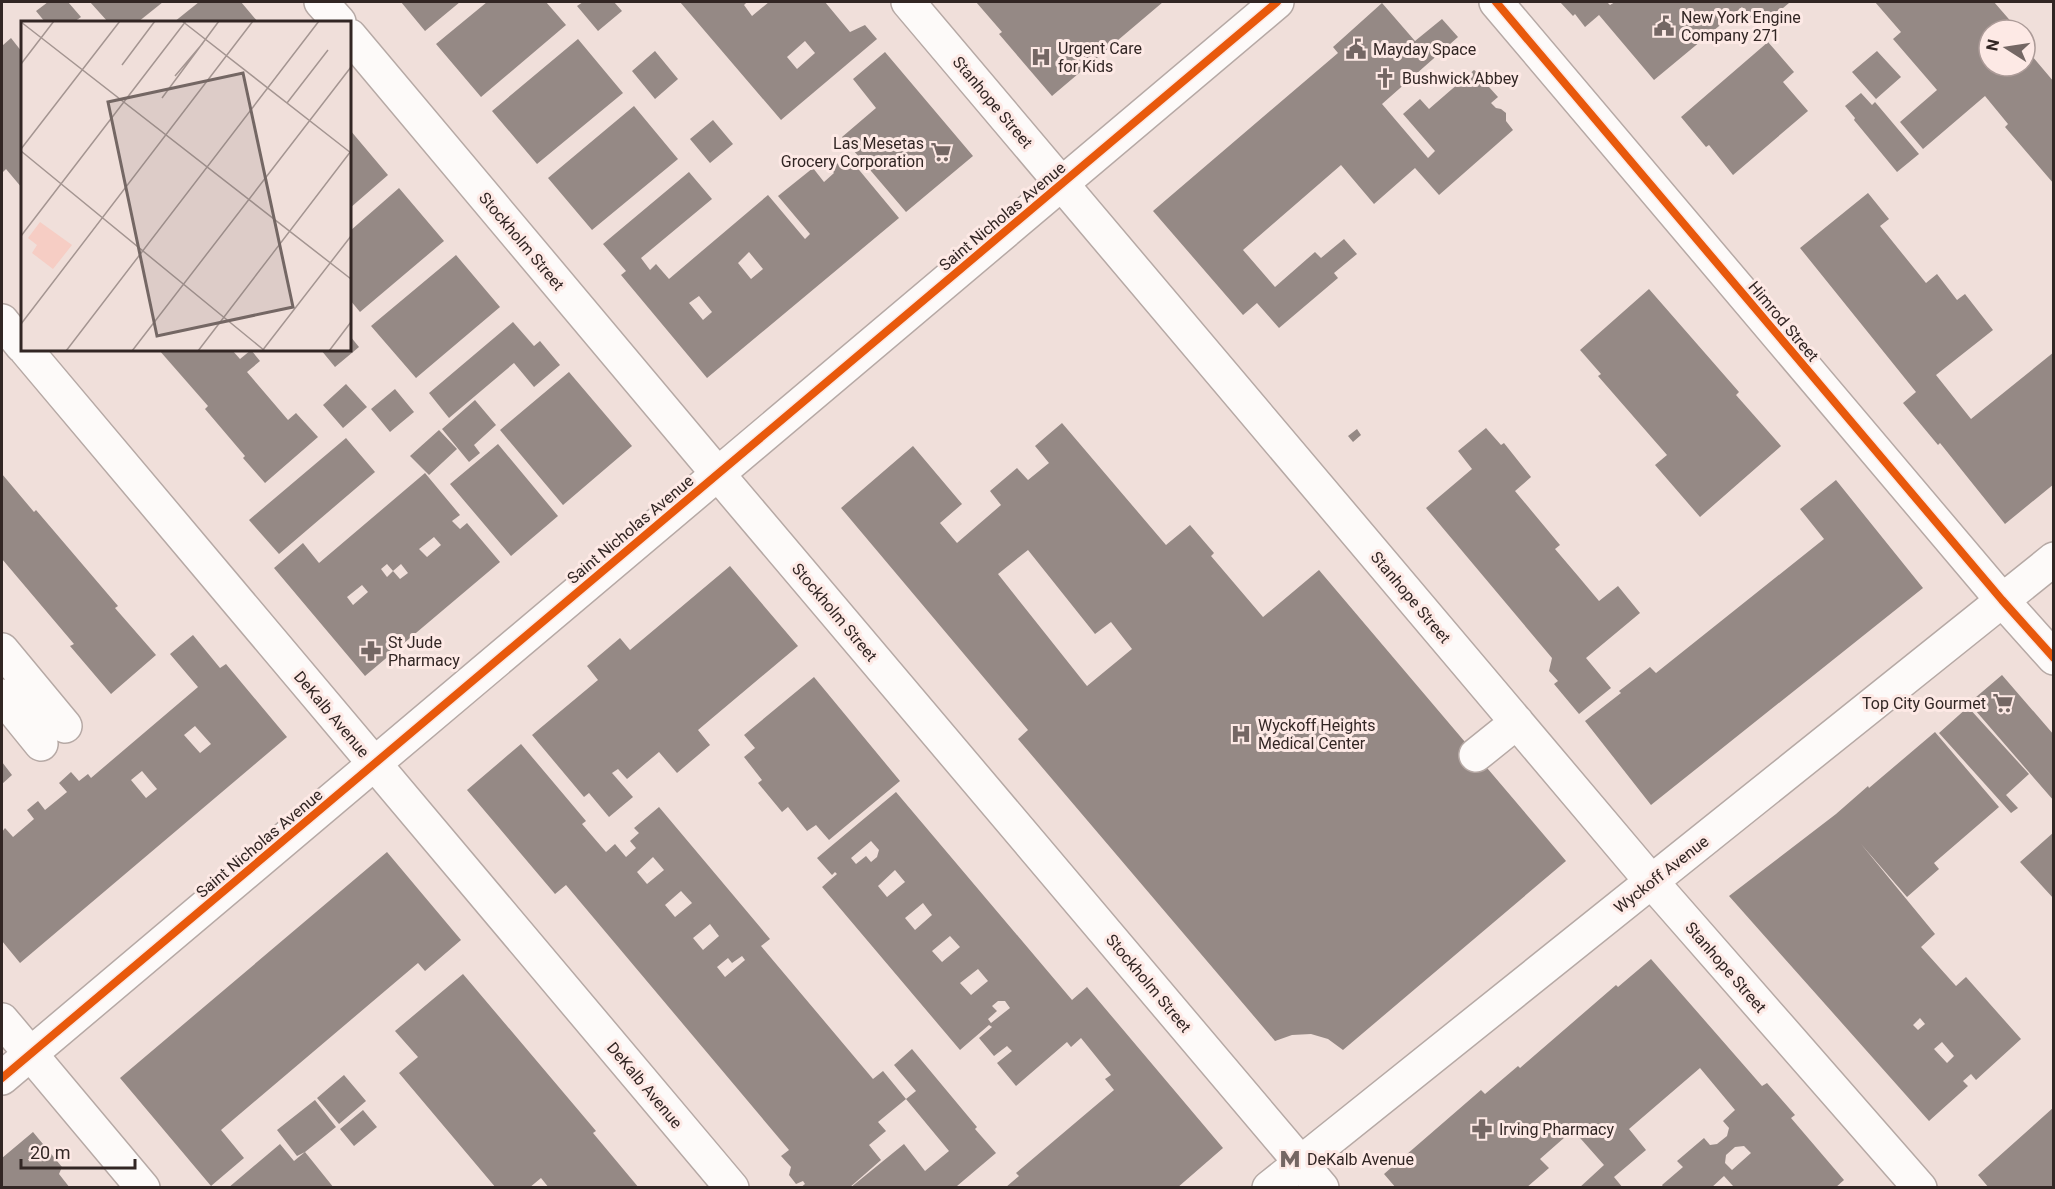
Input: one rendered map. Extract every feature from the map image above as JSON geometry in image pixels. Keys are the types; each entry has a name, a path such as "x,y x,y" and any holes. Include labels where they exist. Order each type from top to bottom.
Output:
{"street":[{"path":"321,2 338,21"},
{"name":"Stanhope Street","path":"908,2 1651,881 1920,1188"},
{"name":"Saint Nicholas Avenue","path":"2,1078 1277,2"},
{"name":"Himrod Street","path":"1496,2 2002,600 2054,658"},
{"name":"Stockholm Street","path":"351,37 1322,1188"},
{"path":"2,321 21,345"},
{"name":"DeKalb Avenue","path":"27,351 732,1188"},
{"name":"Wyckoff Avenue","path":"1269,1188 2054,559"},
{"path":"2,650 53,735 2,696"},
{"path":"1476,755 1517,722"},
{"path":"2,1020 143,1188"}],"building":[{"path":"48,2 68,2 81,17 75,21 44,21 36,11"},
{"path":"90,2 163,2 139,21 107,21"},
{"path":"199,2 241,2 257,21 175,21"},
{"path":"401,2 460,2 425,31"},
{"path":"487,2 546,2 566,25 481,97 436,44"},
{"path":"583,2 614,2 622,11 598,31 577,6"},
{"path":"680,2 747,2 744,5 752,16 769,2 825,2 850,32 865,25 877,39 781,120","holes":["805,41 815,53 797,69 787,57"]},
{"path":"976,2 1163,2 1052,96 999,34 1002,32"},
{"path":"1560,2 1607,2 1610,5 1615,2 1789,3 1764,24 1757,15 1752,19 1742,7 1654,80 1599,15 1585,27 1575,14 1573,16"},
{"path":"1875,2 1994,2 2008,18 1977,18 1977,78 2037,78 2037,62 2054,82 2054,184 2005,127 2008,124 1985,96 1923,149 1900,122 1937,90 1893,39 1901,32"},
{"path":"1382,3 1415,41 1442,19 1458,37 1382,104 1428,158 1435,151 1403,114 1420,99 1429,109 1474,70 1486,80 1488,86 1498,97 1491,103 1506,113 1506,121 1513,130 1439,195 1415,168 1374,204 1341,165 1243,250 1275,287 1315,252 1321,258 1344,239 1357,254 1334,273 1338,278 1279,328 1257,303 1243,315 1153,211 1338,53 1333,47"},
{"path":"11,38 21,51 21,187 6,169 2,173 2,46"},
{"path":"578,39 623,93 537,164 492,111"},
{"path":"1768,42 1794,72 1783,82 1808,111 1733,175 1709,145 1706,147 1681,117"},
{"path":"655,51 678,79 655,99 632,71"},
{"path":"1877,51 1901,77 1876,99 1852,72"},
{"path":"885,52 973,156 906,212 842,137 876,108 853,79"},
{"path":"1861,93 1872,105 1875,102 1919,154 1897,172 1845,106"},
{"path":"634,106 678,159 592,230 548,178"},
{"path":"713,120 733,144 710,163 690,139"},
{"path":"351,131 388,175 351,207"},
{"path":"850,159 899,218 707,378 621,275 626,271 603,244 689,172 712,199 641,258 650,270 656,264 669,279 768,195 805,239 810,234 778,196 813,168 824,182 834,173 828,166 835,161 841,167","holes":["749,252 763,269 751,279 738,263","699,296 712,312 703,320 689,303"]},
{"path":"399,188 444,241 360,312 351,301 351,230"},
{"path":"1868,193 1889,219 1880,226 1926,283 1937,274 1957,300 1965,294 1993,330 1936,375 1971,419 2054,352 2054,484 2005,524 1940,443 1938,445 1903,403 1916,392 1800,248"},
{"path":"456,255 500,307 416,378 371,326"},
{"path":"1649,289 1739,392 1736,395 1781,446 1700,517 1655,465 1667,455 1598,376 1601,374 1580,350"},
{"path":"513,322 534,346 540,341 560,365 534,387 514,363 449,418 429,393"},
{"path":"351,337 359,347 335,367 322,351 351,351"},
{"path":"160,351 233,351 240,359 252,351 260,361 247,372 288,420 296,413 318,437 265,483 205,409 208,406"},
{"path":"569,372 632,446 563,505 500,430"},
{"path":"346,384 367,407 343,428 323,405"},
{"path":"395,389 414,412 390,432 371,409"},
{"path":"475,400 496,425 474,445 480,453 469,462 442,429"},
{"name":"Wyckoff Heights Medical Center","path":"1062,423 1166,545 1190,525 1214,553 1211,556 1263,617 1319,570 1566,861 1343,1050 1328,1039 1311,1034 1292,1035 1275,1041 1018,739 1028,730 841,508 913,446 962,504 940,523 957,543 1001,505 990,491 1017,468 1028,480 1049,463 1035,446","holes":["1028,550 1095,634 1111,622 1132,649 1087,686 998,574"]},
{"path":"1486,428 1501,445 1504,443 1531,477 1515,491 1560,545 1555,549 1599,601 1618,586 1640,613 1586,658 1611,688 1579,714 1554,684 1558,681 1549,671 1552,658 1426,508 1472,469 1458,451"},
{"path":"1357,429 1361,435 1353,442 1348,436"},
{"path":"439,430 457,449 429,475 410,456"},
{"path":"346,438 375,472 279,554 249,520"},
{"path":"498,444 558,516 511,556 450,484"},
{"path":"425,473 460,515 452,521 460,529 467,523 500,562 365,676 274,568 303,543 319,563","holes":["434,537 441,545 427,557 419,549","387,564 393,571 387,577 381,569","401,564 408,573 400,579 393,571","362,585 368,592 353,605 347,597"]},
{"path":"2,474 118,606 115,608 156,655 111,694 70,646 74,644 2,559"},
{"path":"1836,480 1923,588 1651,805 1585,721 1650,667 1656,673 1824,539 1800,509"},
{"path":"730,566 798,646 698,730 710,745 677,773 659,752 627,779 618,769 612,773 633,797 609,817 589,793 584,797 532,735 598,680 587,666 620,638 630,650"},
{"path":"193,635 220,668 226,664 287,737 20,963 2,941 2,832 5,828 13,837 34,819 27,810 38,801 45,810 67,792 59,783 71,772 79,781 88,774 91,778 198,687 170,654","holes":["195,726 211,744 200,753 184,735","142,771 157,789 146,798 131,780"]},
{"path":"2002,675 2054,735 2054,801 1969,703"},
{"path":"814,677 900,781 829,840 816,825 807,831 788,807 782,812 758,783 762,780 744,757 755,748 744,735"},
{"path":"1968,707 2029,774 2006,795 2018,808 2011,813 1939,733"},
{"path":"1935,732 1999,807 1934,863 1939,869 1907,897 1861,844 1935,934 1921,947 1956,986 1966,977 2021,1039 1976,1080 1971,1074 1963,1081 1968,1086 1929,1121 1729,896 1836,814 1868,786 1869,788","holes":["1920,1018 1925,1024 1918,1030 1913,1025","1942,1042 1954,1056 1947,1063 1934,1049"]},
{"path":"521,744 586,821 582,824 606,852 615,844 626,857 636,848 630,841 639,833 634,828 659,807 770,939 761,946 873,1079 883,1071 906,1099 878,1122 886,1131 869,1145 881,1160 849,1188 800,1188 805,1184 803,1181 796,1184 789,1175 791,1167 781,1156 789,1150 566,885 555,894 467,790","holes":["653,857 664,870 647,884 637,872","681,891 692,903 675,917 665,905","710,924 719,936 703,950 693,938","742,956 745,960 725,977 717,967 728,958 732,963"]},
{"path":"2,762 12,775 2,784"},
{"path":"896,792 1072,1000 1087,987 1223,1148 1177,1188 1005,1188 1019,1176 1016,1173 1114,1090 1105,1079 1111,1075 1081,1038 1071,1047 1067,1042 1016,1086 997,1063 1012,1051 1007,1046 994,1056 979,1038 992,1027 989,1025 960,1050 822,887 837,874 835,872 832,875 817,858","holes":["871,841 879,850 877,857 871,862 866,856 856,864 851,858","895,870 905,882 887,897 878,886","923,903 932,915 915,930 905,918","950,936 960,947 942,962 932,951","978,969 988,981 971,995 960,983","998,1001 1005,1001 1010,1008 991,1023 988,1019 997,1011 992,1006"]},
{"path":"2054,832 2054,899 2020,862"},
{"path":"387,852 461,940 425,971 418,963 221,1130 244,1158 211,1186 120,1078"},
{"path":"1651,959 1762,1086 1767,1083 1795,1115 1791,1118 1844,1180 1835,1188 1731,1188 1733,1186 1724,1176 1711,1188 1664,1188 1662,1185 1683,1167 1677,1161 1704,1138 1710,1145 1717,1144 1727,1136 1729,1128 1723,1121 1735,1110 1700,1068 1629,1129 1646,1150 1614,1177 1623,1188 1579,1188 1604,1165 1573,1130 1540,1159 1549,1168 1526,1188 1396,1188 1384,1174 1481,1090 1485,1094 1518,1066 1520,1068 1616,985 1618,987","holes":["1744,1146 1751,1153 1732,1170 1725,1163 1726,1155 1735,1147"]},
{"path":"463,974 596,1131 593,1133 639,1188 549,1188 541,1178 529,1188 496,1188 399,1073 418,1057 395,1031"},
{"path":"912,1049 996,1153 957,1186 959,1188 850,1188 904,1144 925,1171 949,1151 906,1099 916,1091 894,1065"},
{"path":"344,1075 366,1101 339,1124 317,1098"},
{"path":"315,1100 336,1127 297,1156 277,1130"},
{"path":"2054,1107 2054,1188 1989,1188 1978,1175"},
{"path":"363,1110 377,1127 354,1146 340,1129"},
{"path":"33,1132 62,1167 59,1174 70,1188 2,1188 2,1158"},
{"path":"280,1144 294,1161 305,1152 334,1188 228,1188"}],"cycle path":[{"path":"2,1078 1277,2"},
{"path":"1496,2 2002,600 2054,658"}],"place":[{"name":"New York Engine Company 271","path":"1664,26"},
{"name":"Mayday Space","path":"1356,49"},
{"name":"Urgent Care for Kids","path":"1041,57"},
{"name":"Bushwick Abbey","path":"1385,78"},
{"name":"Las Mesetas Grocery Corporation","path":"941,152"},
{"name":"St Jude Pharmacy","path":"371,651"},
{"name":"Top City Gourmet","path":"2003,703"},
{"name":"Wyckoff Heights Medical Center","path":"1241,734"},
{"name":"Irving Pharmacy","path":"1482,1129"},
{"name":"DeKalb Avenue","path":"1290,1159"}]}
